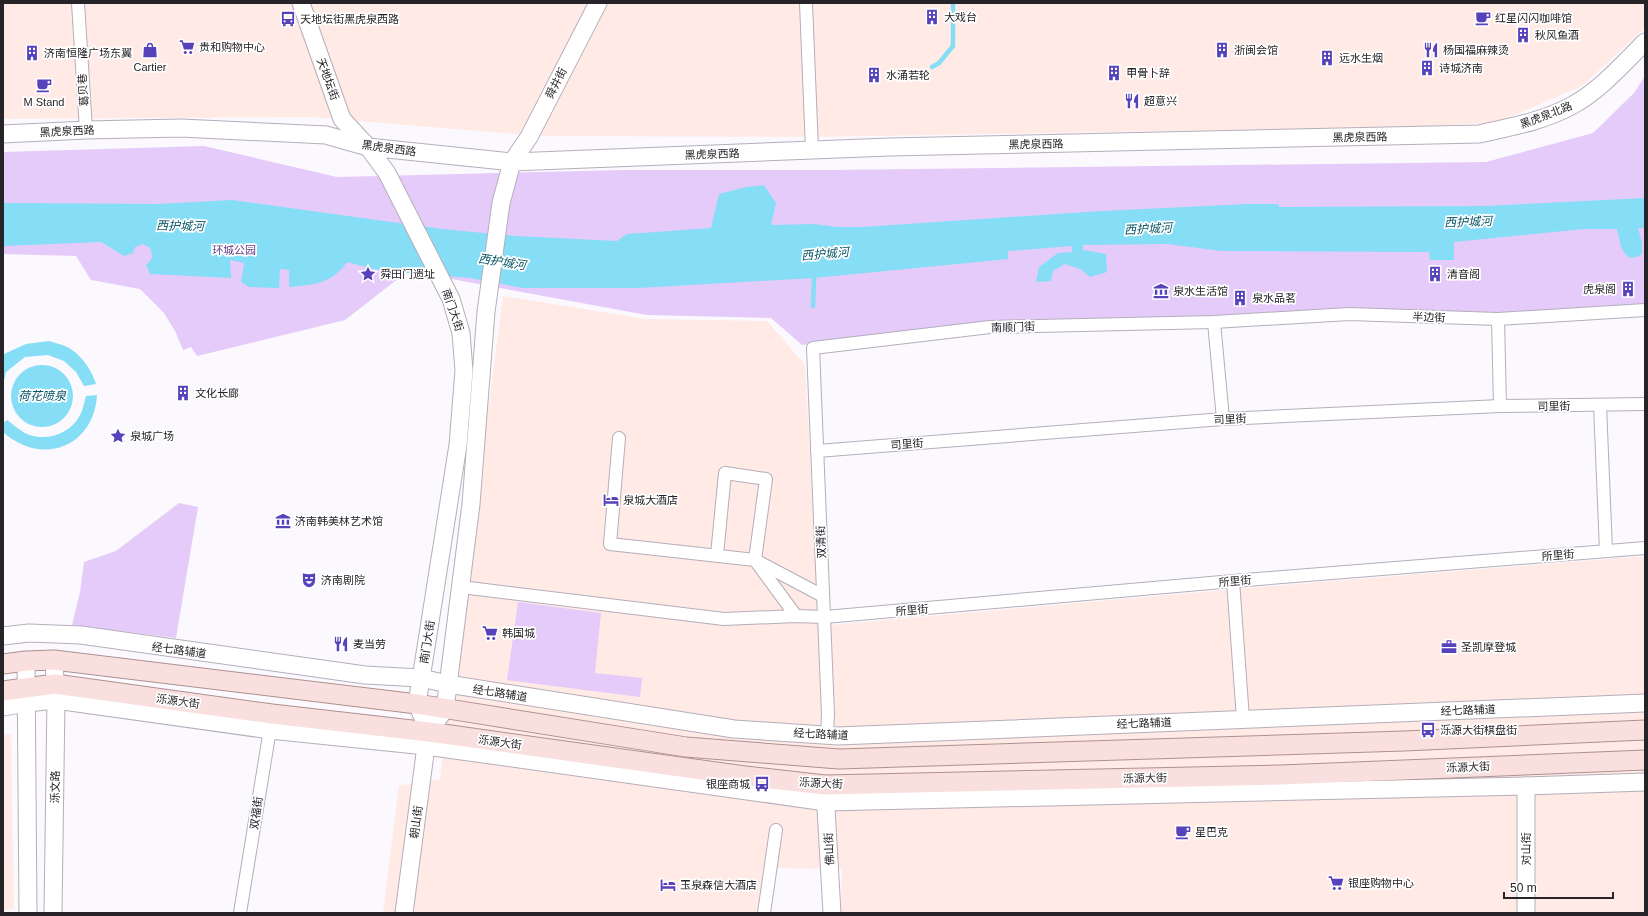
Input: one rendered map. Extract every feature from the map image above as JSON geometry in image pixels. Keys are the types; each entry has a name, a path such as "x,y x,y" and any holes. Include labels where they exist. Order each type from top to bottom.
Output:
{"main road":[{"path":"3,664 54,660 417,704 686,747 839,759 1404,741 1645,730"},
{"name":"泺源大街","path":"3,691 27,695 56,692 271,722 737,775 826,793 1645,760"}],"street":[{"name":"葛贝巷","path":"78,3 86,130"},
{"name":"天地坛街","path":"301,3 342,119 368,147"},
{"name":"舜井街","path":"512,162 529,137 598,3"},
{"path":"806,3 812,150"},
{"name":"黑虎泉北路","path":"1424,136 1479,134 1528,124 1573,105 1608,79 1645,42"},
{"name":"黑虎泉西路","path":"3,134 86,130 181,128 326,136 368,147 512,162 897,147 1424,136"},
{"name":"南门大街","path":"368,147 386,173 451,299 461,333 464,371 458,445 417,704"},
{"path":"428,739 445,709 471,504 486,312 501,203 512,162"},
{"name":"半边街","path":"1214,322 1349,314 1498,319 1645,310"},
{"path":"1498,319 1500,406"},
{"path":"1214,322 1223,419"},
{"name":"南顺门街","path":"813,348 990,327 1214,322"},
{"name":"双清街","path":"813,348 825,617 828,735"},
{"name":"司里街","path":"817,451 1223,419 1500,406 1645,404"},
{"path":"1600,405 1606,551"},
{"path":"619,438 610,544 755,560 823,596"},
{"path":"717,555 725,474 766,479 755,560 796,616"},
{"name":"所里街","path":"461,587 724,619 796,616 825,617 1233,581 1645,548"},
{"path":"1233,581 1243,719"},
{"name":"经七路辅道","path":"3,636 29,633 81,635 365,675 421,678 448,684 734,729 838,736 1645,703"},
{"name":"泺文路","path":"53,913 56,692 54,660"},
{"path":"26,661 28,913"},
{"path":"3,707 27,695"},
{"path":"417,704 428,739"},
{"name":"双福街","path":"240,913 271,722"},
{"name":"朝山街","path":"404,913 428,739"},
{"path":"826,793 1526,786 1645,782"},
{"name":"对山街","path":"1526,786 1526,913"},
{"name":"佛山街","path":"826,793 832,913"},
{"path":"764,913 776,830"}],"shaded area":[{"path":"3,3 1645,3 1645,28 1582,86 1498,122 1413,127 812,137 542,136 310,117 3,119"},
{"path":"503,296 645,319 767,321 805,365 819,626 1247,588 1645,556 1645,913 841,913 842,869 763,868 759,913 383,913 399,786 440,779"},
{"path":"11,734 14,909 3,910 3,735"}],"green space":[{"name":"环城公园","path":"1645,76 1645,308 1495,314 992,321 802,345 771,318 647,315 408,271 345,320 197,356 191,347 183,350 175,331 164,313 140,289 91,280 76,256 3,254 3,152 204,146 337,177 624,170 833,170 1486,162 1593,133 1634,93"},
{"path":"179,503 198,507 176,638 72,625 80,592 84,562 116,551"},
{"path":"518,602 601,613 595,673 642,678 640,697 507,680"}],"water":[{"name":"西护城河","path":"764,185 776,203 771,225 814,224 838,227 862,227 1102,211 1247,204 1278,204 1279,207 1484,206 1645,198 1645,228 1638,228 1642,243 1642,254 1636,257 1630,257 1624,251 1621,246 1617,229 1584,229 1454,242 1454,260 1430,260 1429,252 1222,251 1167,244 1083,245 1083,250 1106,254 1107,272 1090,277 1080,269 1065,264 1053,271 1051,281 1036,282 1039,267 1058,253 1072,252 1072,246 1008,251 1008,259 814,278 639,288 523,288 470,278 382,271 347,262 335,275 314,284 289,287 289,270 280,269 279,288 249,287 241,282 244,263 230,260 231,278 150,274 146,265 152,258 152,254 150,248 143,244 135,247 133,253 124,256 101,242 3,246 3,203 159,204 232,200 442,229 516,236 617,241 627,234 711,228 719,194 746,187"},
{"path":"49,341 65,346 76,353 88,368 96,384 84,386 76,372 64,361 48,355 25,357 6,372 3,385 4,354 26,344"},
{"name":"荷花喷泉","path":"36,365 48,365 64,374 71,384 73,396 71,408 64,418 48,427 36,427 25,422 16,413 11,402 11,390 16,379 25,370"},
{"path":"97,395 94,413 87,428 76,439 64,446 49,449 34,448 18,443 3,432 3,423 7,420 27,434 42,437 56,435 63,432 75,423 82,412 86,396"}],"waterway":[{"path":"932,67 939,63 953,46 953,3"},
{"path":"813,306 814,278"}],"place":[{"name":"大戏台","path":"932,17"},
{"name":"红星闪闪咖啡馆","path":"1483,18"},
{"name":"天地坛街黑虎泉西路","path":"288,19"},
{"name":"秋风鱼酒","path":"1523,35"},
{"name":"贵和购物中心","path":"187,47"},
{"name":"Cartier","path":"150,50"},
{"name":"浙闽会馆","path":"1222,50"},
{"name":"杨国福麻辣烫","path":"1431,50"},
{"name":"济南恒隆广场东翼","path":"32,53"},
{"name":"远水生烟","path":"1327,58"},
{"name":"诗城济南","path":"1427,68"},
{"name":"甲骨卜辞","path":"1114,73"},
{"name":"水涌若轮","path":"874,75"},
{"name":"M Stand","path":"44,85"},
{"name":"超意兴","path":"1132,101"},
{"name":"舜田门遗址","path":"368,274"},
{"name":"清音阁","path":"1435,274"},
{"name":"虎泉阁","path":"1628,289"},
{"name":"泉水生活馆","path":"1161,291"},
{"name":"泉水品茗","path":"1240,298"},
{"name":"文化长廊","path":"183,393"},
{"name":"泉城广场","path":"118,436"},
{"name":"泉城大酒店","path":"611,500"},
{"name":"济南韩美林艺术馆","path":"283,521"},
{"name":"济南剧院","path":"309,580"},
{"name":"韩国城","path":"490,633"},
{"name":"麦当劳","path":"341,644"},
{"name":"圣凯摩登城","path":"1449,647"},
{"name":"泺源大街棋盘街","path":"1428,730"},
{"name":"银座商城","path":"762,784"},
{"name":"星巴克","path":"1183,832"},
{"name":"银座购物中心","path":"1336,883"},
{"name":"玉泉森信大酒店","path":"668,885"}]}
